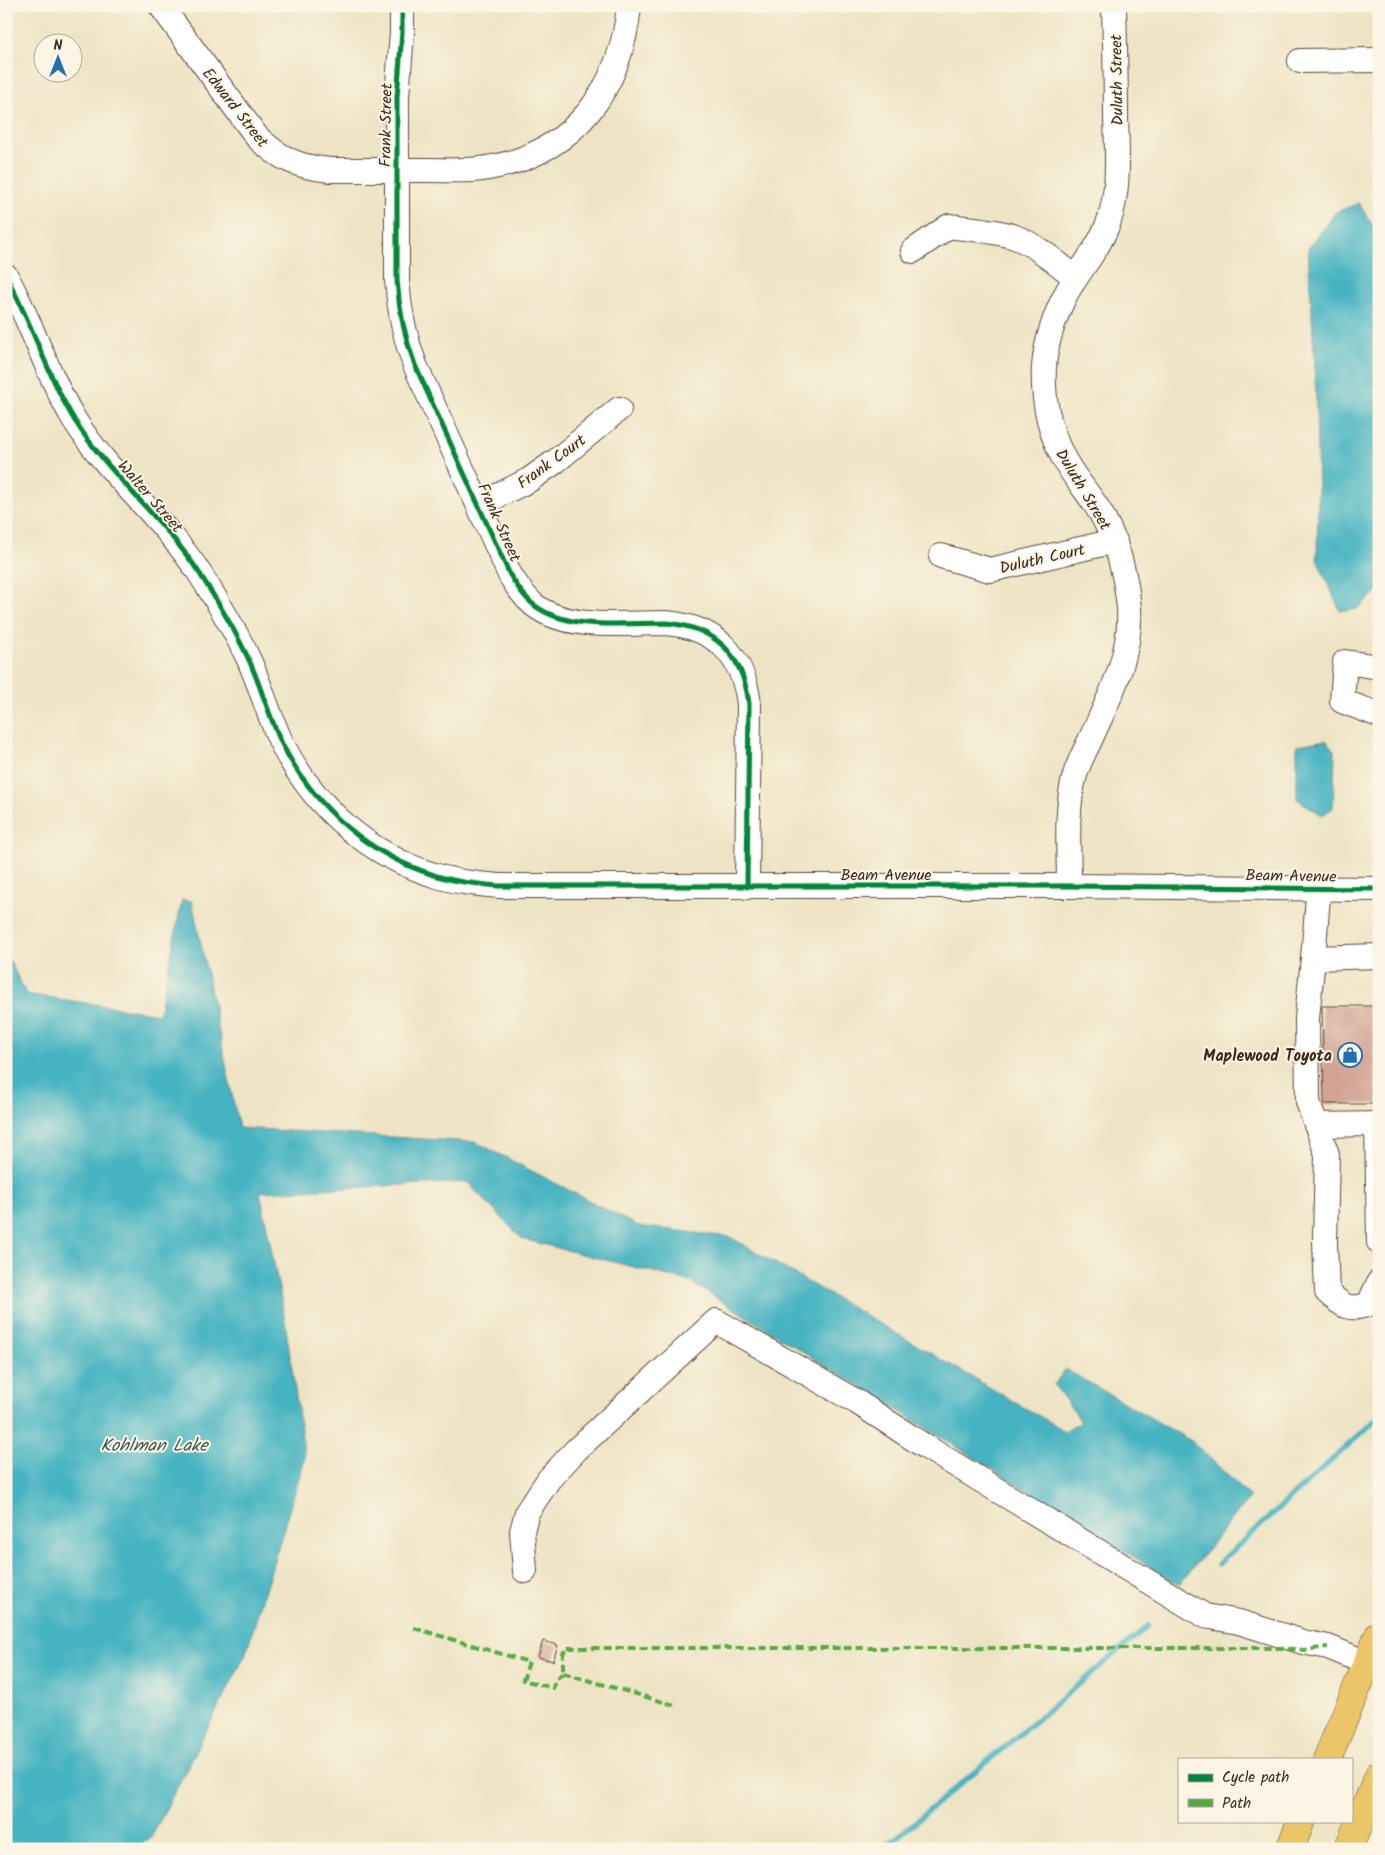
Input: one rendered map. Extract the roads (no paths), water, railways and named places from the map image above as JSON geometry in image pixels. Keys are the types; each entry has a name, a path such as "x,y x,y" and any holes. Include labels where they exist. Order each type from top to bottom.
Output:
{"main road":[{"path":"1327,1758 1379,1636"},
{"path":"1348,1849 1379,1775"},
{"path":"1290,1849 1301,1822"}],"street":[{"name":"Edward Street","path":"161,6 251,130 271,150 289,161 310,168 330,170 463,170 492,168 523,159 548,147 569,132 588,113 603,93 614,72 623,45 629,6"},
{"name":"Frank Street","path":"402,6 397,97 398,309 405,338 415,365 510,575 520,591 534,605 549,615 568,621 585,623 680,624 697,629 713,637 727,649 739,666 746,685 749,704 747,887"},
{"name":"Duluth Street","path":"1069,886 1071,791 1076,772 1117,678 1127,644 1129,612 1126,579 1115,541 1104,517 1069,468 1057,444 1049,420 1044,367 1048,341 1056,316 1076,278 1097,248 1108,224 1115,199 1118,170 1114,6"},
{"path":"1300,61 1379,60"},
{"path":"913,251 949,226 991,232 1014,237 1032,245 1076,278"},
{"name":"Walter Street","path":"6,276 20,300 56,387 75,421 102,459 168,533 196,569 225,614 249,660 284,747 300,775 320,801 343,824 369,844 397,861"},
{"name":"Frank Court","path":"479,505 529,480 556,461 619,409"},
{"name":"Duluth Court","path":"941,556 990,570 1115,541"},
{"path":"1379,667 1345,662 1342,701 1379,715"},
{"name":"Beam Avenue","path":"397,861 434,875 466,883 499,886 1069,886 1379,889"},
{"path":"1322,888 1318,897 1307,1018 1308,1102 1327,1154 1325,1242 1327,1292 1344,1307 1360,1307 1369,1304 1379,1282"},
{"path":"1313,958 1379,956"},
{"path":"1316,1125 1378,1124 1379,1242"},
{"path":"525,1571 522,1531 527,1512 549,1479 576,1450 716,1321 857,1402 926,1447 1205,1616 1239,1622 1303,1642 1328,1647 1367,1663"}],"water":[{"path":"1359,203 1379,239 1379,590 1357,609 1340,611 1317,559 1318,489 1315,367 1308,249 1336,212"},
{"path":"1326,740 1335,752 1333,808 1322,815 1297,799 1297,745"},
{"name":"Kohlman Lake","path":"182,900 192,901 239,1128 476,1142 638,1226 730,1237 1065,1431 1081,1421 1054,1385 1065,1369 1193,1442 1250,1497 1179,1585 689,1281 522,1239 467,1182 260,1192 284,1314 305,1458 245,1656 152,1836 137,1849 6,1849 6,961 10,961 26,994 159,1014"}],"waterway":[{"path":"1218,1564 1379,1417"},
{"path":"879,1849 896,1838 1148,1626"}],"place":[{"name":"Maplewood Toyota","path":"1350,1055"}]}
